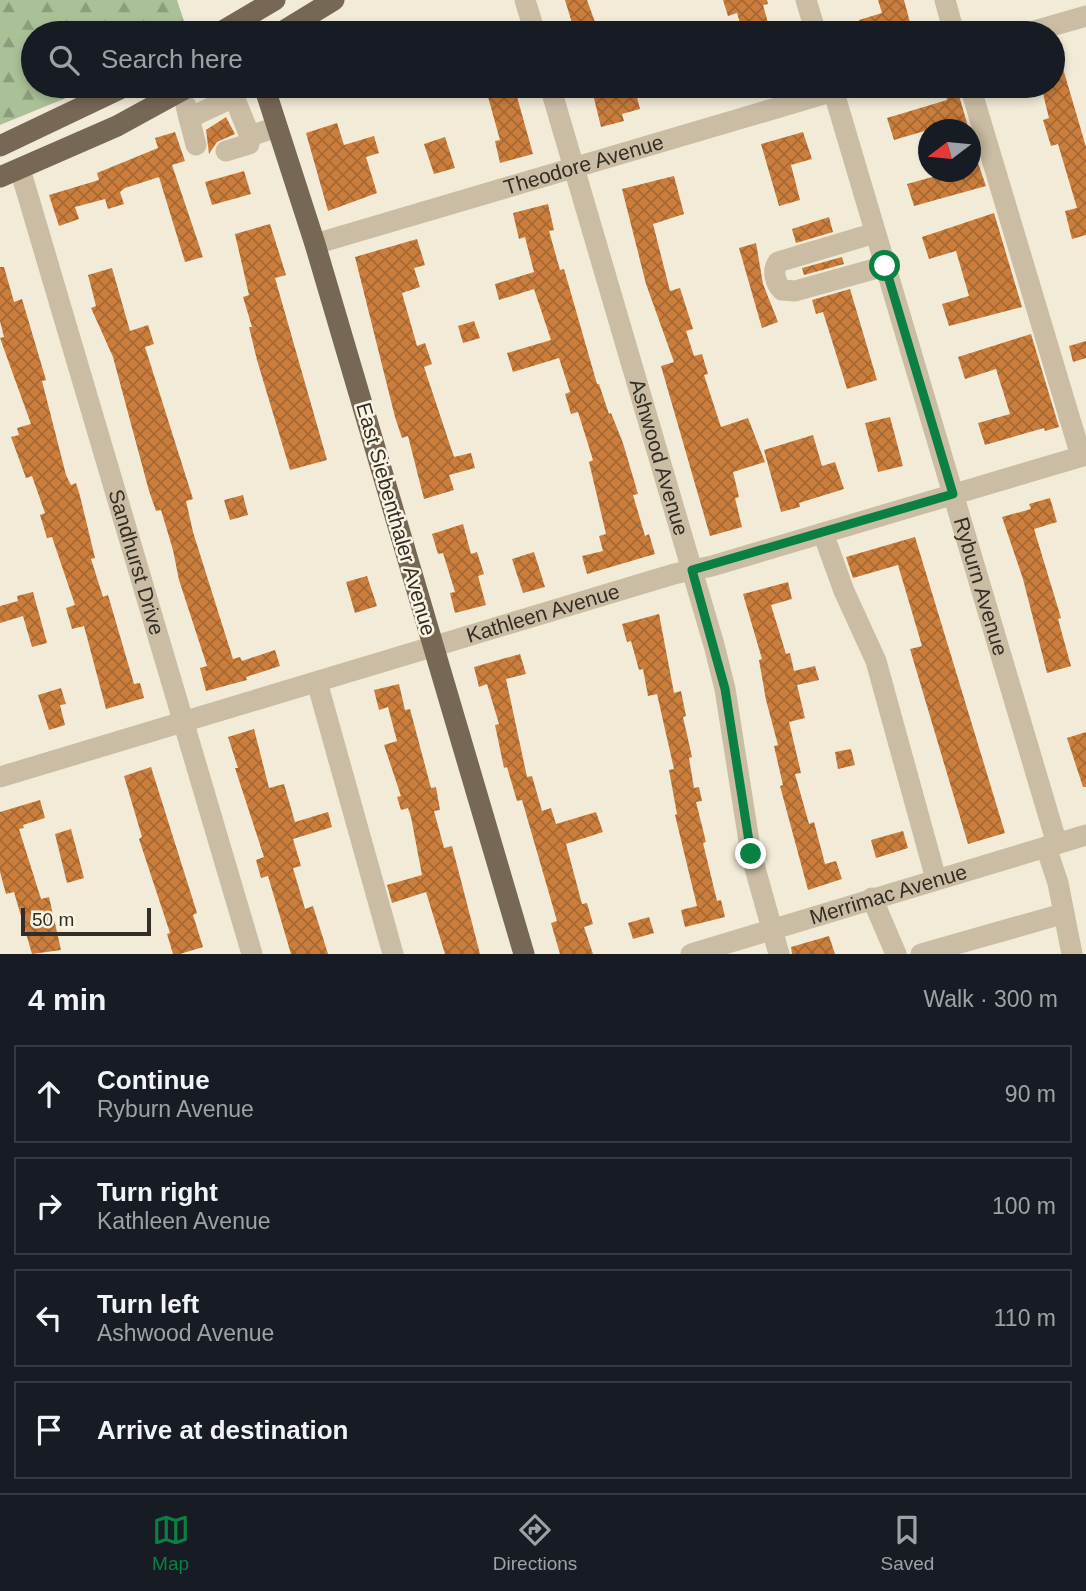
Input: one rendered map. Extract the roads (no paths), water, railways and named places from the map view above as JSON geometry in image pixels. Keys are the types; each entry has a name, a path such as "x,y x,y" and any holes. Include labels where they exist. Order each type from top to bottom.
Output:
{"main road":[{"path":"243,18 275,0"},
{"path":"300,21 334,0"},
{"path":"0,146 102,98"},
{"path":"10,173 117,126 168,98"},
{"name":"East Siebenthaler Avenue","path":"268,98 315,244 524,954"}],"street":[{"path":"525,0 531,21"},
{"path":"806,0 812,21"},
{"path":"945,0 951,21"},
{"path":"1065,22 1086,16"},
{"path":"187,98 196,145"},
{"path":"189,118 232,98"},
{"path":"226,151 249,144 250,136 234,98"},
{"name":"Ashwood Avenue","path":"554,98 725,689 751,854 779,954"},
{"name":"Theodore Avenue","path":"315,244 806,98"},
{"name":"Ryburn Avenue","path":"841,98 875,233 953,494 1052,846 1062,914 1072,954"},
{"path":"974,98 1083,455"},
{"path":"250,136 277,127"},
{"name":"Sandhurst Drive","path":"10,173 183,721 252,954"},
{"path":"875,233 778,262 774,270 776,278 782,290 795,291 885,266"},
{"name":"Kathleen Avenue","path":"0,776 1083,455"},
{"path":"823,533 844,591 876,662 936,879"},
{"path":"317,682 393,954"},
{"name":"Merrimac Avenue","path":"691,954 1086,835"},
{"path":"872,898 896,954"},
{"path":"921,954 1062,914"}]}
